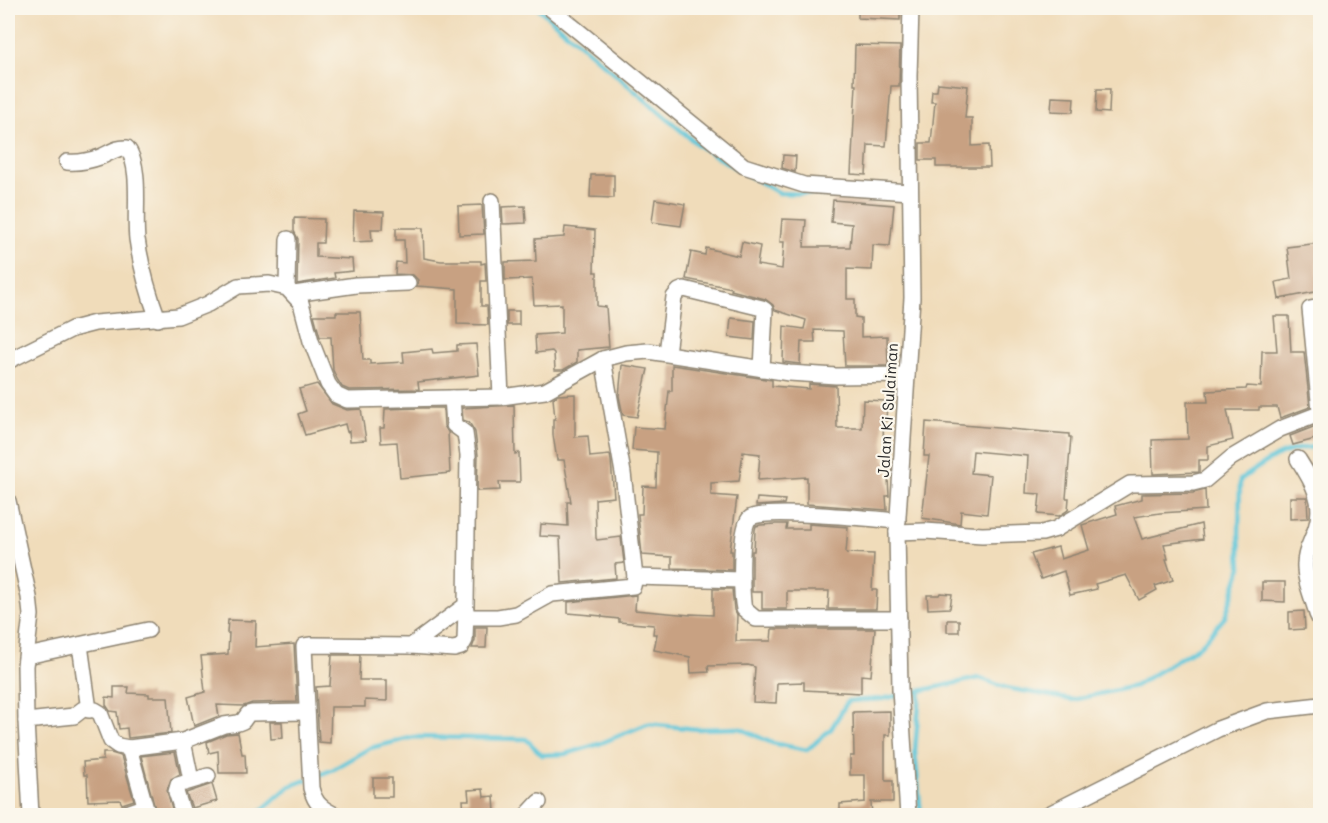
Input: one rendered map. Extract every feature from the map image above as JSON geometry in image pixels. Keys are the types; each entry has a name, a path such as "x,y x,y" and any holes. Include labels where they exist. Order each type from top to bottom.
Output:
{"street":[{"path":"550,8 744,166 804,185 910,192"},
{"name":"Jalan Ki Sulaiman","path":"908,816 900,695 897,527 912,298 909,76 911,8"},
{"path":"67,162 78,163 100,157 120,147 127,148 132,154 137,236 142,269 146,288 158,319"},
{"path":"492,201 501,396"},
{"path":"288,239 290,291 301,303 310,341 328,384 336,395 347,400 501,396 544,391 603,359 626,353 648,351 762,369 836,376 907,375"},
{"path":"8,361 53,337 79,327 94,323 158,319 184,314 216,300 238,286 269,284 290,291 408,283"},
{"path":"667,353 674,297 677,292 684,289 734,300 765,310 762,369"},
{"path":"899,619 756,619 744,609 742,580 746,523 750,518 758,515 798,514 921,531 982,535 1042,533 1056,529 1130,484 1193,483 1205,480 1231,458 1280,429 1319,414 1310,309 1320,307"},
{"path":"411,646 466,611 498,617 516,614 552,594 631,587 635,582 623,473 603,359"},
{"path":"337,816 321,808 314,801 310,781 304,646 411,646 458,649 465,640 468,455 465,433 454,425 452,398"},
{"path":"1298,459 1314,484 1318,498 1319,513 1307,550 1305,566 1320,620"},
{"path":"8,501 31,615 25,666 32,816"},
{"path":"635,577 742,580"},
{"path":"27,656 148,630"},
{"path":"80,645 89,710"},
{"path":"1046,816 1218,729 1267,711 1320,705"},
{"path":"26,721 74,716 79,710 89,710 100,713 111,741 118,746 129,748 183,741 224,725 243,721 248,714 252,713 306,712"},
{"path":"183,741 191,780"},
{"path":"118,816 146,811 129,748"},
{"path":"184,816 176,792 178,785 208,776"},
{"path":"526,816 539,802"}],"building":[{"path":"858,8 900,8 900,20 858,18"},
{"path":"855,45 900,46 899,86 891,86 886,146 868,145 866,175 851,174 856,85 854,85"},
{"path":"938,83 968,86 965,118 972,118 972,146 989,145 990,167 936,167 936,160 920,160 920,143 931,143 935,102 931,102 932,91 937,91"},
{"path":"1097,89 1110,89 1109,113 1096,112"},
{"path":"1052,97 1074,98 1073,112 1051,111"},
{"path":"783,155 796,156 795,172 782,168"},
{"path":"591,175 614,175 614,198 590,197"},
{"path":"655,199 685,204 681,226 652,222"},
{"path":"833,200 894,205 890,246 873,245 872,270 847,269 847,299 855,299 855,317 861,318 861,337 887,336 888,366 845,366 843,331 814,330 815,342 801,342 800,364 783,362 784,326 804,329 806,320 775,310 773,305 765,299 731,290 732,288 686,279 691,252 705,255 706,248 739,256 742,242 760,246 757,265 782,269 784,242 780,242 782,219 806,220 804,247 850,247 852,224 831,222"},
{"path":"482,205 484,234 459,235 458,206"},
{"path":"525,206 526,223 503,224 502,207"},
{"path":"354,211 384,212 383,229 371,229 372,241 353,242"},
{"path":"294,218 324,219 323,243 316,243 316,257 352,259 353,271 334,273 335,278 297,284 298,239 294,231"},
{"path":"565,227 595,230 594,272 597,272 597,306 606,307 609,347 577,350 577,362 563,370 555,370 552,351 536,353 535,335 562,333 562,304 534,305 532,279 505,280 505,262 536,261 535,239 564,237"},
{"path":"396,228 423,228 424,258 485,263 486,281 481,281 481,306 487,306 488,325 457,324 457,289 417,286 418,280 413,275 395,274 396,262 405,263 404,240 396,240"},
{"path":"1320,243 1320,261 1317,262 1320,291 1279,299 1276,282 1291,279 1287,247"},
{"path":"507,311 519,311 519,325 507,325"},
{"path":"336,312 360,312 363,360 370,360 370,364 404,362 403,352 432,349 433,353 457,351 457,345 476,344 479,375 418,382 419,389 349,390 342,387 333,370 331,337 320,337 314,315 336,315"},
{"path":"1274,316 1289,316 1291,352 1304,352 1310,407 1280,418 1277,407 1259,407 1259,410 1227,410 1233,440 1208,446 1208,460 1199,460 1199,472 1153,474 1152,440 1188,439 1187,402 1208,402 1207,391 1246,389 1247,386 1261,387 1262,351 1277,351"},
{"path":"731,318 755,321 754,340 729,337"},
{"path":"622,365 648,369 637,417 623,415 619,396"},
{"path":"672,365 772,380 772,386 809,389 809,384 836,386 837,428 862,428 863,400 887,401 886,421 883,420 884,460 887,460 889,496 886,496 887,510 807,504 807,477 758,480 760,454 743,452 739,481 711,483 711,495 737,497 730,551 732,551 732,570 672,568 672,557 642,555 638,514 642,514 643,486 656,487 657,452 632,450 634,427 665,429 669,391 672,391"},
{"path":"317,384 332,404 347,410 361,409 366,440 350,441 349,431 347,432 345,424 305,435 298,414 306,411 299,389"},
{"path":"575,394 575,437 588,436 590,457 610,455 611,461 614,497 595,499 596,538 597,540 621,537 624,563 615,564 616,578 562,583 560,537 540,536 541,524 568,526 567,502 571,502 564,460 557,460 553,435 553,419 555,419 553,398 558,395"},
{"path":"514,405 515,454 519,453 520,482 499,482 500,490 477,491 478,455 475,432 469,422 463,420 462,408"},
{"path":"443,408 444,426 448,432 450,473 400,478 397,442 381,443 380,428 384,428 385,409"},
{"path":"926,422 1069,434 1071,437 1066,498 1069,498 1068,510 1059,516 1038,514 1040,494 1026,493 1028,456 973,451 971,473 991,475 987,514 961,511 960,524 922,518 929,456 924,456"},
{"path":"1316,426 1319,438 1293,445 1290,436"},
{"path":"1205,490 1206,510 1134,517 1142,539 1201,524 1203,539 1164,544 1173,580 1155,586 1157,590 1139,600 1126,575 1095,584 1097,589 1070,595 1064,571 1041,579 1031,554 1058,547 1061,559 1089,550 1082,525 1117,514 1115,506 1142,499 1142,494 1193,493"},
{"path":"1290,497 1307,497 1308,518 1290,519"},
{"path":"757,498 785,500 784,504 756,506"},
{"path":"787,524 786,529 809,529 809,524 848,527 846,553 874,554 872,590 877,590 876,609 828,609 829,591 787,591 787,609 762,609 762,592 752,592 752,551 754,551 756,526"},
{"path":"1262,582 1285,582 1285,602 1262,601"},
{"path":"713,589 732,589 734,610 737,615 736,641 771,641 772,629 875,629 871,676 861,675 861,693 804,690 804,682 777,683 776,703 753,702 755,667 748,665 708,666 709,672 691,673 690,657 654,650 657,634 653,634 654,625 619,622 619,619 602,616 568,613 568,602 636,595 635,610 713,615"},
{"path":"940,593 952,594 950,608 928,609 927,595 939,595"},
{"path":"1304,611 1305,629 1289,630 1289,612"},
{"path":"228,620 256,621 255,647 294,644 297,702 252,703 244,706 217,705 219,716 194,726 188,697 205,692 201,656 228,654"},
{"path":"947,620 959,620 959,632 947,632"},
{"path":"475,627 487,627 486,648 472,648 475,640"},
{"path":"332,655 360,655 359,680 387,680 387,701 365,700 365,707 331,707 330,743 319,742 316,687 330,686"},
{"path":"114,687 129,687 128,693 149,694 149,697 168,697 171,733 128,738 127,728 119,729 117,712 110,711 106,705 106,697 114,698"},
{"path":"890,711 890,735 885,735 885,779 893,781 893,802 871,802 872,816 840,816 840,804 865,802 865,775 850,775 850,756 854,756 853,712"},
{"path":"270,722 282,722 283,738 271,739"},
{"path":"238,733 242,754 245,754 246,773 219,773 218,751 209,753 207,742 226,734"},
{"path":"175,752 180,774 171,779 167,790 174,816 157,816 141,756"},
{"path":"103,753 121,756 134,800 122,804 120,800 88,801 87,775 84,775 83,762 103,760"},
{"path":"373,778 392,778 392,797 373,797"},
{"path":"212,784 217,801 192,808 186,793"},
{"path":"483,789 484,797 494,796 495,813 464,815 463,800 469,800 468,790"}],"waterway":[{"path":"538,8 698,145 736,168"},
{"path":"743,172 779,193 846,195"},
{"path":"314,777 334,769 370,748 414,737 526,739 542,755 565,754 599,744 647,724 697,729 739,728 772,743 807,750 831,729 848,701 882,699 979,678 1007,688 1072,700 1135,686 1201,645 1225,617 1241,568 1240,480 1286,452 1320,447"},
{"path":"920,692 915,751 921,816"},
{"path":"255,816 290,786 306,780"}]}
